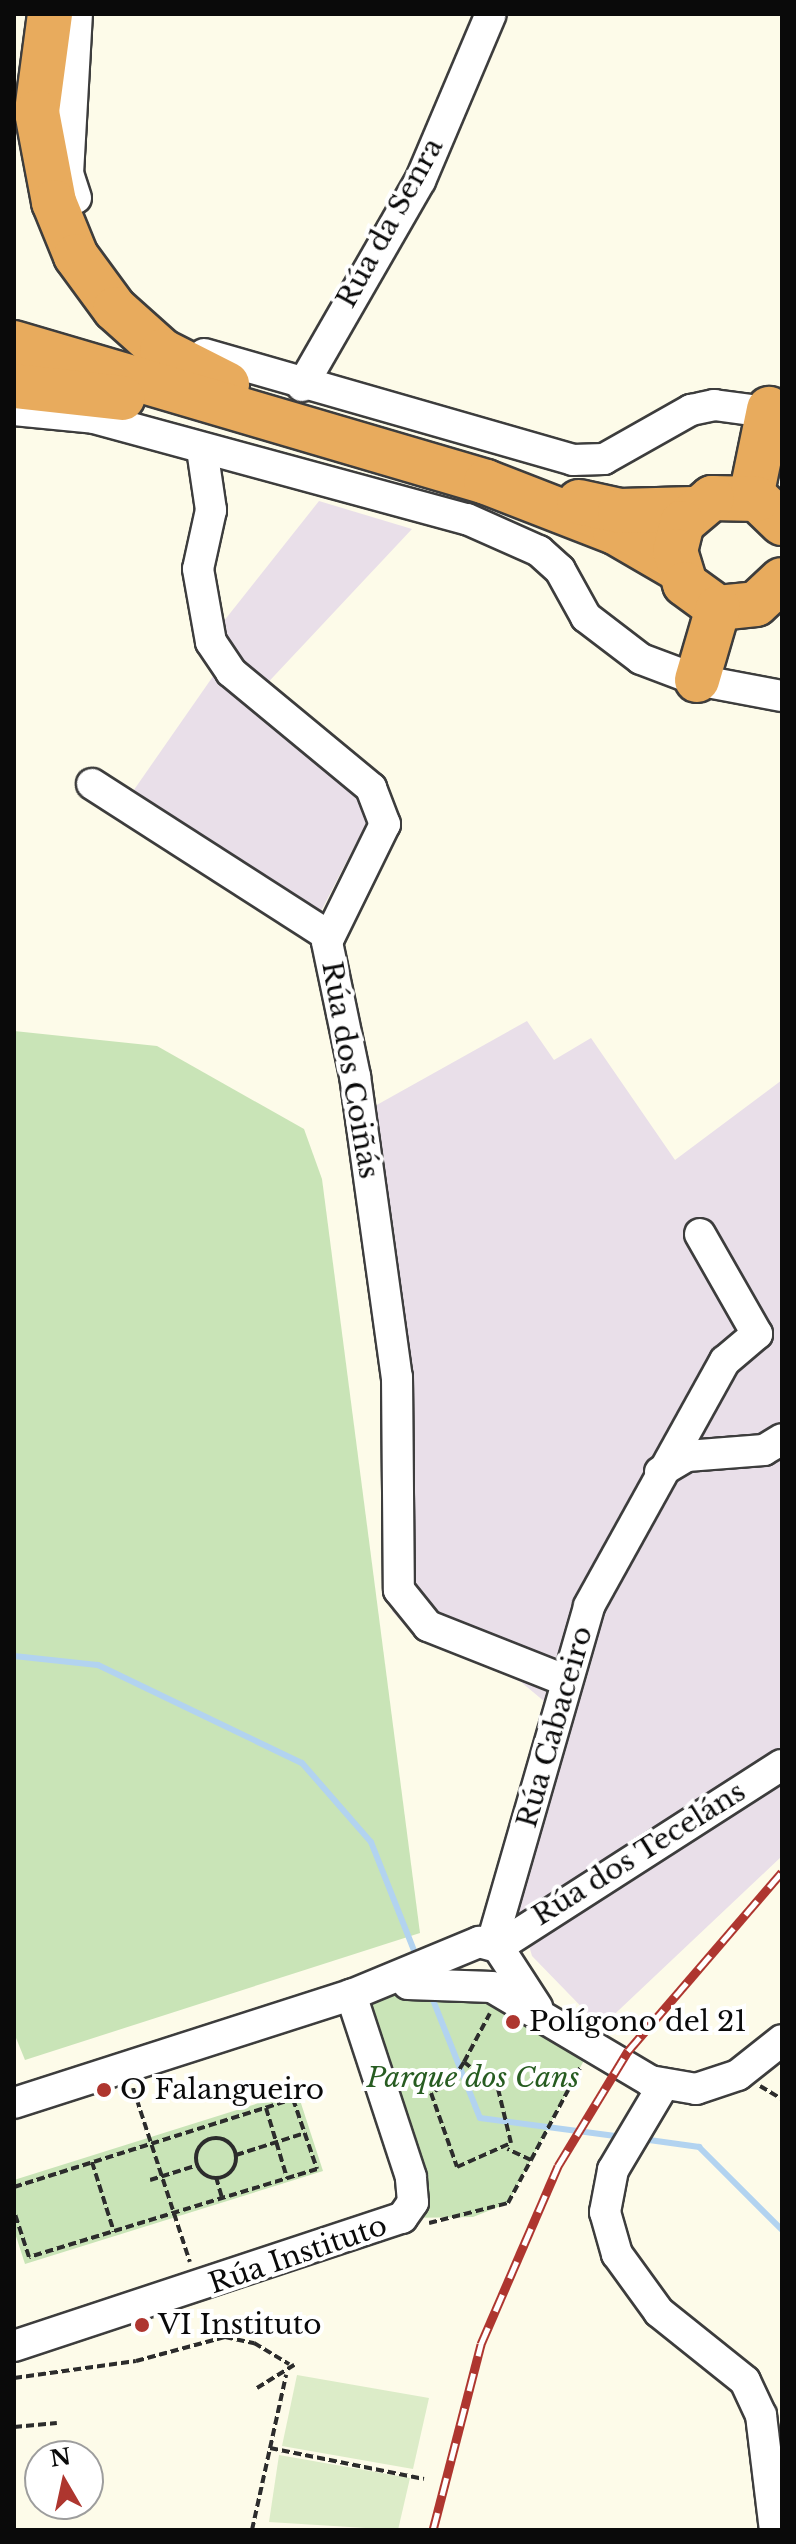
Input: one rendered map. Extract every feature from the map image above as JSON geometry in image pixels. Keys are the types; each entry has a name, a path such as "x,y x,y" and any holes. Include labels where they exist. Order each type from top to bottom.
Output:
{"highway":[{"path":"14,75 32,14"},
{"path":"50,14 37,112 42,158 76,256 115,309 162,351 215,381 323,416 437,467"},
{"path":"14,343 486,482 615,532 677,568 696,596 718,608 778,590"},
{"path":"14,386 126,398 314,447 437,467"},
{"path":"486,482 620,511 693,509 728,494 766,510 776,412"},
{"path":"677,568 676,538 693,509"},
{"path":"697,680 718,608"}],"street":[{"path":"77,14 68,174 93,252 151,315 212,360 573,460 604,459 691,410 776,412"},
{"name":"Rúa da Senra","path":"302,386 420,181 491,14"},
{"path":"14,410 94,418 514,538 560,570 586,617 619,645 697,680 782,696"},
{"name":"Rúa dos Coiñás","path":"202,449 211,510 198,569 211,642 231,672 371,788 385,824 329,936 397,1377 399,1590 428,1626 562,1679"},
{"path":"92,784 329,936"},
{"name":"Rúa Cabaceiro","path":"487,1970 562,1679 589,1606 657,1474 725,1361 757,1334 700,1234"},
{"path":"657,1474 687,1456 764,1450 782,1439"},
{"name":"Rúa dos Teceláns","path":"14,2103 351,1995 487,1970 782,1765"},
{"path":"487,1970 590,2049 664,2084 696,2089 738,2075 782,2040"},
{"name":"Rúa Instituto","path":"14,2346 388,2227 413,2202 351,1995"},
{"path":"664,2084 613,2170 605,2212 617,2254 659,2312 745,2381 761,2415 775,2530"}],"path":[{"path":"487,1970 464,2062 452,2081 431,2093 457,2167 507,2149 531,2160"},
{"path":"424,2222 473,2217 508,2203 590,2049"},
{"path":"464,2062 498,2089 513,2131 507,2149"},
{"path":"126,2067 199,2289"},
{"path":"14,2187 293,2099 317,2169 29,2257 14,2211"},
{"path":"266,2108 287,2178"},
{"path":"236,2155 305,2133"},
{"path":"198,2165 197,2151 211,2138 224,2139 236,2155"},
{"path":"216,2177 230,2173 236,2155"},
{"path":"92,2162 114,2232"},
{"path":"198,2165 216,2177 222,2199"},
{"path":"150,2180 198,2165"},
{"path":"14,2378 136,2361 225,2337 254,2343 291,2365 286,2375 252,2530"},
{"path":"257,2388 286,2375"},
{"path":"14,2427 57,2423"},
{"path":"270,2448 424,2479"}],"shaded area":[{"path":"319,501 412,529 260,691 212,636"},
{"path":"216,672 357,785 370,816 317,919 129,797"},
{"path":"527,1021 554,1060 591,1038 675,1160 782,1080 782,1856 601,2027 532,1956 516,1901 545,1702 521,1682 414,1636 392,1611 382,1386 357,1116"}],"green space":[{"path":"14,1031 157,1046 304,1129 322,1179 420,1933 25,2060 14,2033"},
{"name":"Parque dos Cans","path":"444,1982 590,2049 508,2203 473,2217 402,2218 413,2201 351,1995"},
{"path":"297,2091 323,2171 25,2264 14,2230 14,2180"},
{"path":"297,2375 429,2398 413,2469 282,2446"},
{"path":"279,2455 410,2478 398,2530 269,2522"}],"waterway":[{"path":"14,1656 98,1665 302,1763 371,1842 417,1958"},
{"path":"431,1995 480,2118 623,2137"},
{"path":"642,2139 699,2147 782,2230"}],"railway":[{"path":"433,2530 481,2344 558,2166 628,2051 782,1872"}],"place":[{"name":"Polígono del 21","path":"513,2022"},
{"name":"O Falangueiro","path":"104,2090"},
{"name":"VI Instituto","path":"142,2325"}]}
